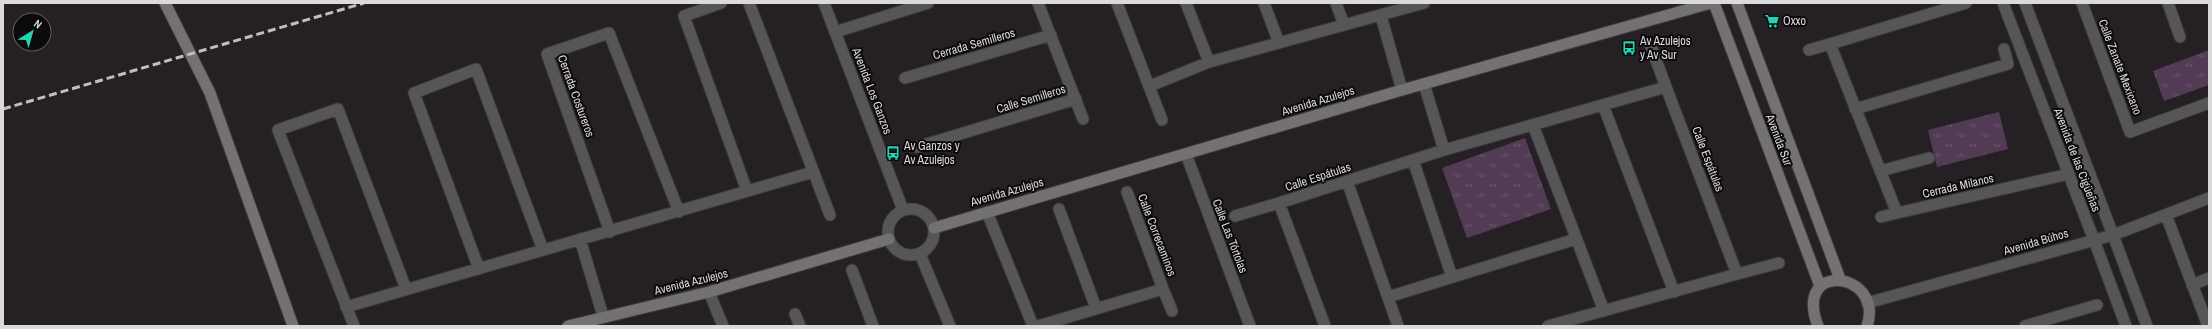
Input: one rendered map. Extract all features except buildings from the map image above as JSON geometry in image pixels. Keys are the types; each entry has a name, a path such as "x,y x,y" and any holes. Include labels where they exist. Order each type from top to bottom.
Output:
{"main road":[{"name":"Avenida Azulejos","path":"934,228 1402,90 1711,3"},
{"name":"Avenida Sur","path":"1714,3 1820,286"},
{"name":"Avenida Sur","path":"1737,3 1840,279"},
{"path":"169,4 210,93 293,326"},
{"name":"Avenida Azulejos","path":"568,326 603,316 709,292 889,239"},
{"path":"1817,326 1813,308 1815,297 1820,286 1829,280 1840,279 1854,286 1867,303 1869,313 1867,326"}],"street":[{"path":"721,3 684,16 747,191"},
{"path":"749,3 830,215"},
{"name":"Avenida Los Ganzos","path":"824,3 903,210"},
{"path":"835,32 928,3"},
{"name":"Calle Semilleros","path":"917,147 1076,99 1038,3"},
{"path":"1117,3 1162,120"},
{"path":"1186,3 1209,62"},
{"path":"1264,3 1279,43"},
{"path":"1336,3 1344,26"},
{"path":"1809,50 1966,3"},
{"name":"Avenida de las Cigüeñas","path":"2003,3 2126,326"},
{"name":"Avenida de las Cigüeñas","path":"2025,3 2147,326"},
{"name":"Calle Zanate Mexicano","path":"2082,3 2130,132 2208,107"},
{"path":"2168,3 2180,37"},
{"path":"1150,86 1209,62 1381,16 1417,4"},
{"path":"1381,16 1402,90"},
{"name":"Cerrada Costureros","path":"610,232 547,54 609,33 679,212"},
{"name":"Cerrada Semilleros","path":"905,78 1051,36"},
{"path":"1650,44 1666,87"},
{"path":"1830,44 1897,213"},
{"path":"1855,109 2008,64 2004,49"},
{"path":"479,269 414,93 476,70 543,250"},
{"path":"1424,84 1444,150"},
{"name":"Calle Espátulas","path":"1325,326 1279,203 1444,150 1666,87 1737,274"},
{"path":"1076,99 1083,119"},
{"path":"1603,105 1674,292"},
{"path":"354,326 278,130 338,109 406,289"},
{"path":"1533,125 1604,311"},
{"name":"Calle Las Tórtolas","path":"1186,154 1250,326"},
{"path":"1880,171 1928,158"},
{"path":"1413,160 1452,277"},
{"path":"346,307 610,232 813,172"},
{"name":"Cerrada Milanos","path":"1881,218 1897,213 2069,174"},
{"path":"1347,181 1398,326"},
{"name":"Calle Correcaminos","path":"1038,326 1163,288 1127,192"},
{"name":"Avenida Búhos","path":"1867,303 2113,235 2209,198"},
{"path":"1235,216 1279,203"},
{"path":"910,209 923,212 932,221 934,228 933,240 926,251 920,254 905,255 892,246 889,239 888,232 892,218 903,210 910,209"},
{"path":"1059,209 1096,308"},
{"path":"987,212 1033,326"},
{"path":"2166,215 2208,326"},
{"path":"1388,297 1576,239"},
{"path":"580,240 603,316"},
{"path":"920,254 950,326"},
{"path":"1548,326 1779,263"},
{"path":"852,270 873,326"},
{"path":"2192,285 2209,278"},
{"path":"1163,288 1172,310"},
{"path":"709,292 723,326"},
{"path":"2025,326 2097,306"},
{"path":"795,314 800,326"}],"green space":[{"path":"2209,50 2209,85 2164,101 2153,71"},
{"path":"1999,112 2008,149 1937,167 1928,130"},
{"path":"1525,138 1551,209 1467,238 1442,168"}],"railway":[{"path":"3,109 364,3"}],"place":[{"name":"Oxxo","path":"1772,21"},
{"name":"Av Azulejos y Av Sur","path":"1629,48"},
{"name":"Av Ganzos y Av Azulejos","path":"893,153"}]}
